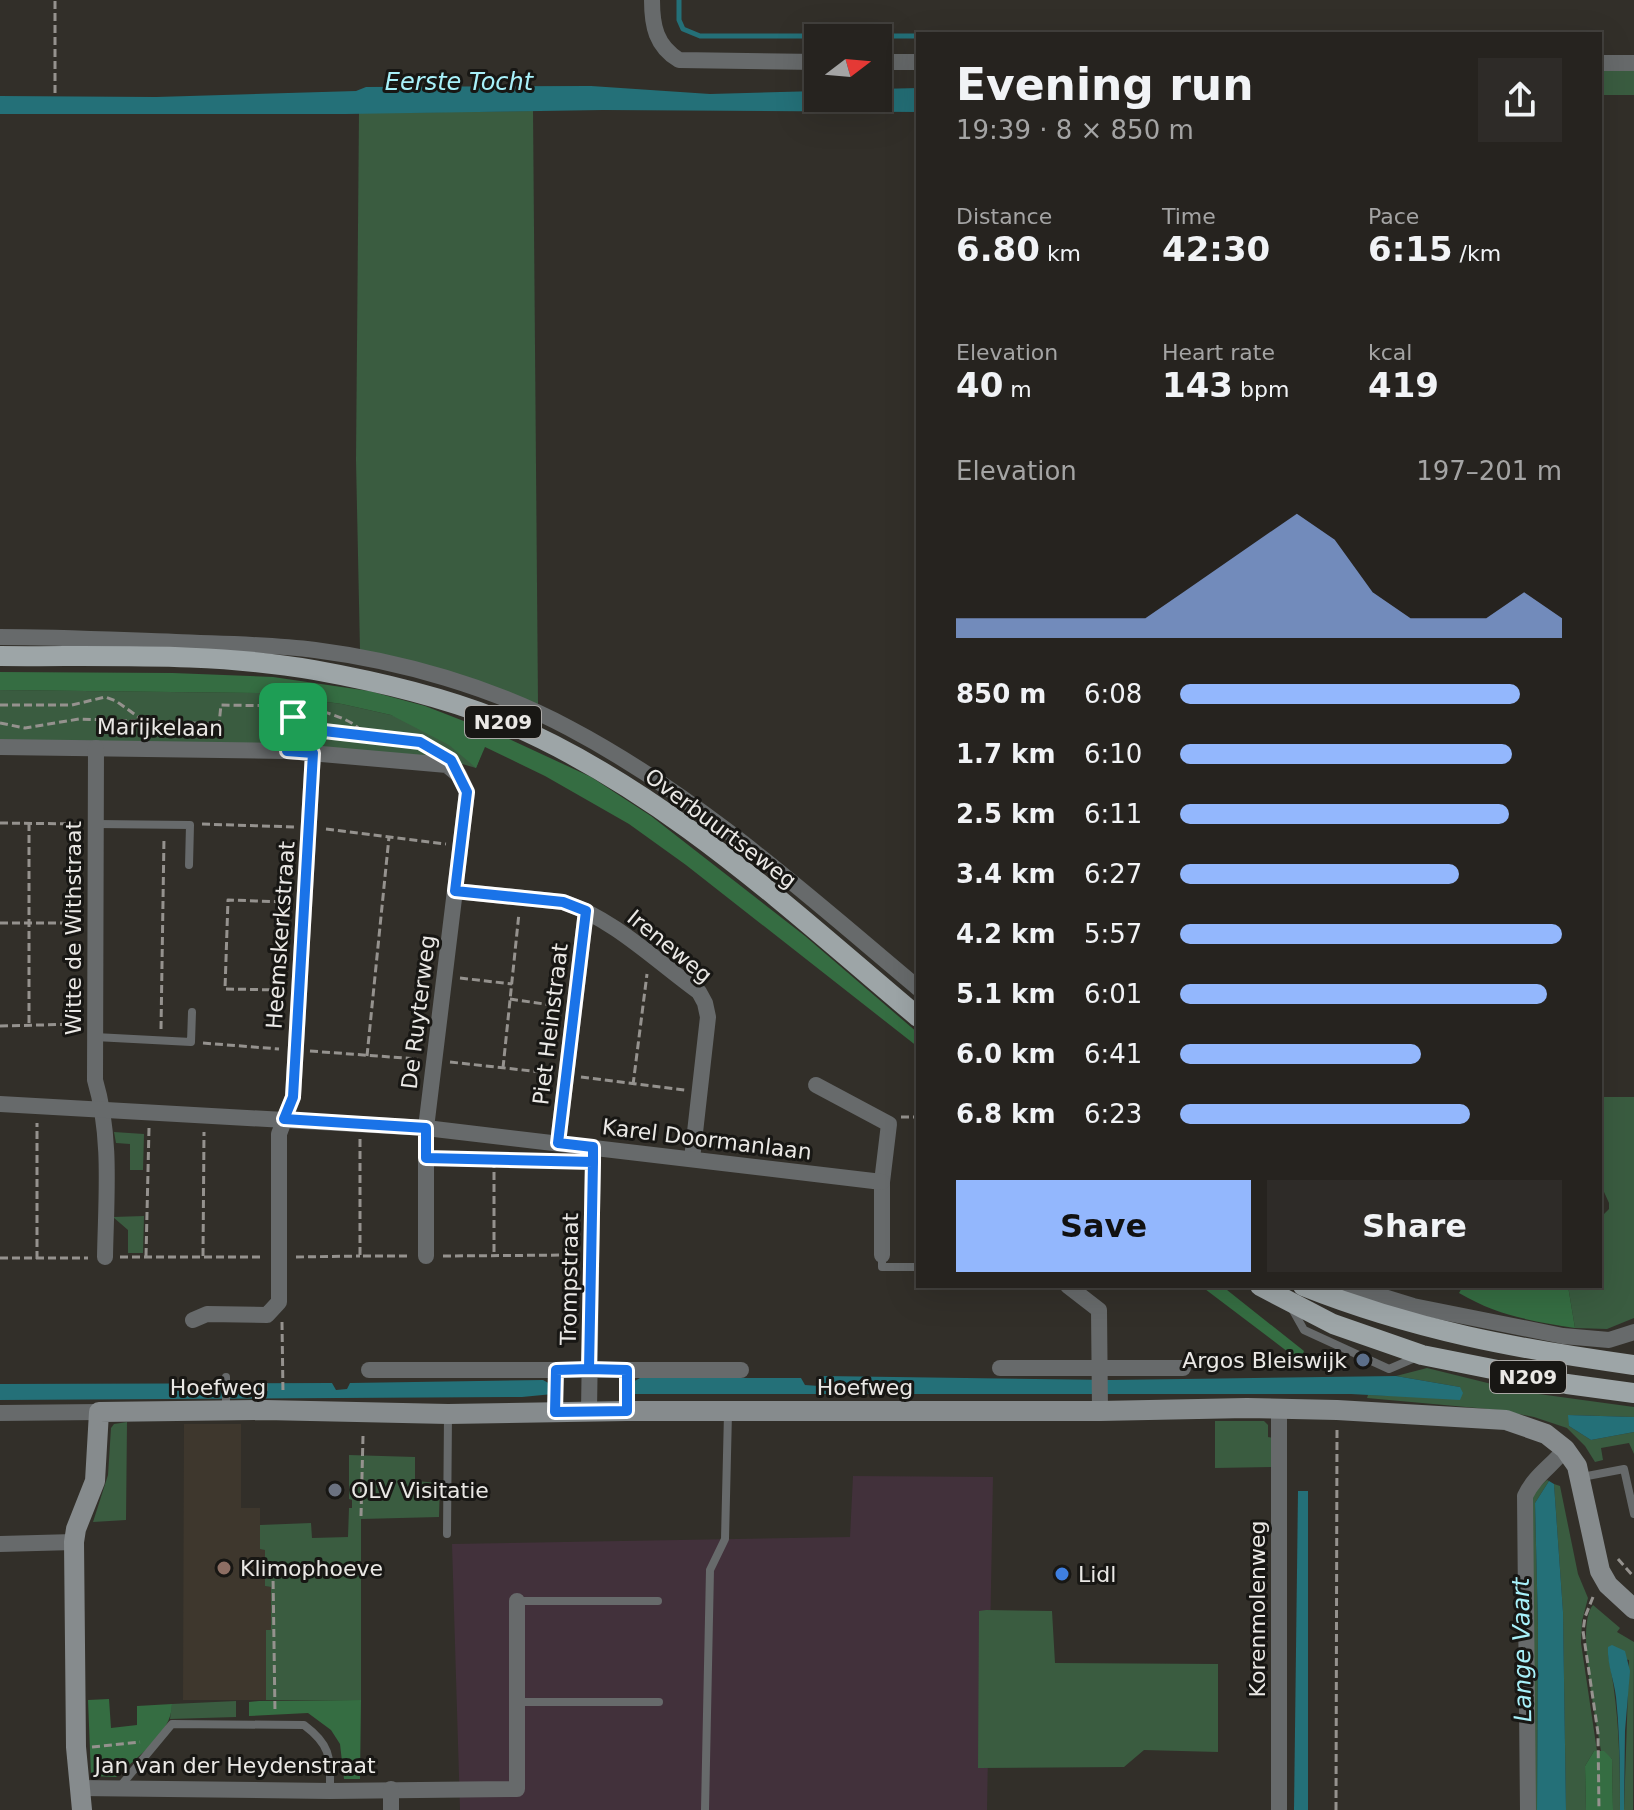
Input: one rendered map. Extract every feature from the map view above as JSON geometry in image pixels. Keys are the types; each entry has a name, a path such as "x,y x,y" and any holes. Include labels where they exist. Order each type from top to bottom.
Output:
{"main road":[{"name":"Overbuurtseweg","path":"0,656 164,657 311,670 385,685 493,718 551,743 613,777 688,827 916,1015"},
{"name":"N209","path":"1263,1288 1333,1324 1422,1355 1567,1384 1634,1393"},
{"name":"N209","path":"1309,1288 1424,1328 1540,1352 1634,1365"}],"street":[{"path":"652,0 656,36 665,52 679,60 804,62"},
{"path":"892,62 916,62"},
{"path":"1602,63 1634,63"},
{"name":"Overbuurtseweg","path":"0,637 312,650 385,662 505,699 568,727 706,813 916,986"},
{"name":"Marijkelaan","path":"0,747 287,751 447,765 459,775"},
{"name":"Witte de Withstraat","path":"96,748 95,1080 104,1108 106,1133 105,1257"},
{"name":"Heemskerkstraat","path":"193,1320 207,1314 267,1315 279,1302 279,1134 293,1097 313,753"},
{"name":"De Ruyterweg","path":"426,1256 426,1128 467,792 459,775"},
{"name":"Ireneweg","path":"455,891 563,902 586,911 607,923 699,992 708,1017 692,1159"},
{"name":"Piet Heinstraat","path":"558,1143 586,911"},
{"path":"816,1085 889,1124 882,1182 882,1255"},
{"name":"Karel Doormanlaan","path":"0,1104 426,1128 558,1143 593,1155 692,1159 882,1182"},
{"name":"Trompstraat","path":"589,1411 593,1155"},
{"path":"1071,1288 1099,1310 1100,1405"},
{"path":"1354,1288 1413,1306 1563,1336 1609,1340 1634,1332"},
{"path":"1000,1368 1100,1372 1183,1368"},
{"path":"369,1370 741,1370"},
{"name":"Hoefweg","path":"0,1413 226,1407 448,1414 1100,1405 1200,1415 1279,1409 1506,1420 1546,1434 1565,1449 1581,1477 1600,1571 1608,1585 1626,1595 1634,1609"},
{"name":"Korenmolenweg","path":"1279,1409 1279,1810"},
{"name":"Jan van der Heydenstraat","path":"82,1810 76,1747 74,1542 95,1481 99,1412"},
{"path":"1528,1810 1525,1496 1537,1476 1553,1464 1565,1449"},
{"path":"0,1544 74,1542"},
{"path":"517,1601 517,1702"},
{"name":"Jan van der Heydenstraat","path":"79,1788 330,1791 517,1789 517,1702"},
{"path":"391,1789 391,1810"}],"lane":[{"path":"96,824 190,825 189,865"},
{"path":"95,1030 161,1041 191,1042 192,1012"},
{"path":"882,1255 882,1267 916,1267"},
{"path":"226,1377 226,1407"},
{"path":"705,1810 709,1584 710,1570 725,1539 728,1412"},
{"path":"447,1534 448,1414"},
{"path":"1581,1477 1624,1469 1634,1514"},
{"path":"517,1601 658,1601"},
{"path":"517,1702 659,1702"},
{"path":"118,1789 172,1724 304,1725 321,1738 330,1761 330,1791"}],"path":[{"path":"55,0 55,93"},
{"path":"0,705 72,705 105,697 128,708 146,722"},
{"path":"0,723 25,728 79,719 219,724 221,705 283,706 293,717 315,730 420,742 431,748"},
{"path":"287,751 288,726 293,717 314,709 354,723 365,735"},
{"path":"0,823 96,824"},
{"path":"29,823 29,1025"},
{"path":"161,1041 164,825"},
{"path":"367,1056 389,837"},
{"path":"503,1068 521,897"},
{"path":"298,990 225,989 228,900 304,902"},
{"path":"276,990 278,902"},
{"path":"0,923 96,922"},
{"path":"633,1085 649,955"},
{"path":"444,976 512,984"},
{"path":"510,999 575,1008"},
{"path":"0,1026 95,1030"},
{"path":"37,1106 37,1259"},
{"path":"146,1256 149,1111"},
{"path":"203,1256 205,1114"},
{"path":"426,1158 494,1160 593,1155"},
{"path":"494,1160 494,1256"},
{"path":"0,1258 360,1256"},
{"path":"282,1319 283,1400"},
{"path":"1336,1810 1337,1410"},
{"path":"361,1516 363,1436"},
{"path":"267,1575 273,1575 275,1725"},
{"path":"1594,1596 1583,1631 1598,1733 1599,1810"},
{"path":"76,1747 147,1741"}],"shaded area":[{"name":"Klimophoeve","path":"184,1424 241,1424 241,1508 260,1508 260,1549 265,1549 265,1586 271,1587 271,1630 266,1631 266,1700 183,1700"},
{"path":"853,1476 993,1477 987,1810 460,1810 452,1544 850,1537"}],"green space":[{"path":"1602,70 1634,70 1634,95 1602,95"},
{"path":"533,111 538,704 360,650 356,460 359,113"},
{"path":"0,672 273,677 369,691 425,706 505,737 591,777 651,816 805,936 916,1031 916,1045 629,824 545,776 485,747 476,768 449,745 391,715 342,704 260,693 0,690"},
{"path":"0,690 260,693 342,704 391,715 484,747 476,768 387,754 0,740"},
{"path":"1602,1097 1634,1097 1634,1318 1607,1329 1575,1328 1568,1288 1602,1288 1602,1216 1609,1209 1602,1187"},
{"path":"114,1132 144,1134 143,1170 130,1170 130,1144 116,1143"},
{"path":"144,1216 143,1253 128,1253 128,1230 113,1217"},
{"path":"1204,1288 1225,1288 1304,1351 1297,1368 1288,1352"},
{"path":"1462,1288 1568,1288 1575,1328 1502,1312 1459,1293"},
{"path":"1427,1368 1524,1392 1634,1407 1634,1417 1569,1415 1569,1426 1591,1440 1634,1432 1634,1454 1629,1443 1601,1448 1603,1460 1595,1462 1585,1446 1567,1428 1534,1417 1499,1410 1367,1398 1368,1395 1404,1396 1460,1387 1396,1376"},
{"path":"1215,1421 1264,1421 1268,1425 1268,1437 1273,1438 1273,1467 1215,1468"},
{"path":"127,1422 126,1520 93,1522 108,1475 111,1428 114,1424"},
{"path":"349,1455 415,1457 415,1481 440,1483 439,1517 361,1519 361,1700 266,1700 266,1630 271,1630 271,1587 265,1586 265,1550 260,1549 260,1525 311,1523 312,1538 348,1537 349,1508 352,1508 352,1500 349,1499"},
{"path":"1547,1480 1535,1503 1537,1810 1532,1810 1531,1494"},
{"path":"1554,1484 1560,1486 1578,1574 1588,1598 1581,1643 1597,1751 1585,1766 1586,1810 1566,1810 1563,1612"},
{"path":"1593,1605 1620,1628 1617,1632 1634,1642 1633,1810 1624,1810 1629,1660 1608,1655 1615,1694 1619,1751 1620,1810 1613,1810 1612,1759 1601,1751 1587,1653 1588,1616"},
{"path":"979,1611 1052,1611 1055,1663 1218,1664 1218,1752 1144,1750 1124,1767 978,1768"},
{"path":"109,1699 111,1728 137,1725 137,1706 172,1704 160,1735 116,1777 91,1776 88,1700"},
{"path":"361,1700 360,1779 344,1779 340,1744 331,1730 308,1713 249,1716 249,1702"},
{"path":"236,1701 236,1717 170,1719 172,1704"},
{"path":"1594,1751 1604,1751 1612,1759 1613,1810 1586,1810 1585,1766"}],"water":[{"path":"591,86 710,94 804,91 804,111 0,114 0,96 156,97 356,91 366,87"},
{"path":"916,88 916,112 892,112 892,89"},
{"path":"824,1376 1111,1380 1396,1376 1460,1387 1463,1393 1460,1400 1351,1394 629,1394 629,1384 640,1378 801,1378 805,1385 819,1386"},
{"path":"543,1380 552,1385 553,1394 522,1397 0,1400 0,1384 332,1383 336,1390 347,1389 350,1383"},
{"path":"1568,1415 1634,1417 1634,1432 1591,1440 1569,1426"},
{"path":"1549,1481 1554,1484 1563,1612 1566,1810 1537,1810 1535,1503"},
{"path":"1298,1491 1308,1491 1308,1810 1294,1810"},
{"path":"1612,1645 1625,1651 1630,1671 1625,1731 1624,1810 1620,1810 1617,1711 1608,1653 1608,1647"}],"waterway":[{"path":"679,0 679,20 683,29 700,36 916,36"}],"place":[{"name":"Argos Bleiswijk","path":"1363,1360"},
{"name":"OLV Visitatie","path":"335,1490"},
{"name":"Klimophoeve","path":"224,1568"},
{"name":"Lidl","path":"1062,1574"}],"route":[{"path":"293,717 288,726 287,751 313,753 293,1097 284,1119 426,1128 426,1158 593,1162 589,1369 627,1370 627,1411 555,1412 556,1370 589,1369 591,1255 593,1162 593,1147 558,1143 586,911 563,902 455,891 467,792 451,760 420,742 315,730 293,717"}],"water label":[{"name":"Eerste Tocht","path":"459,82"},
{"name":"Lange Vaart","path":"1522,1650"}]}
